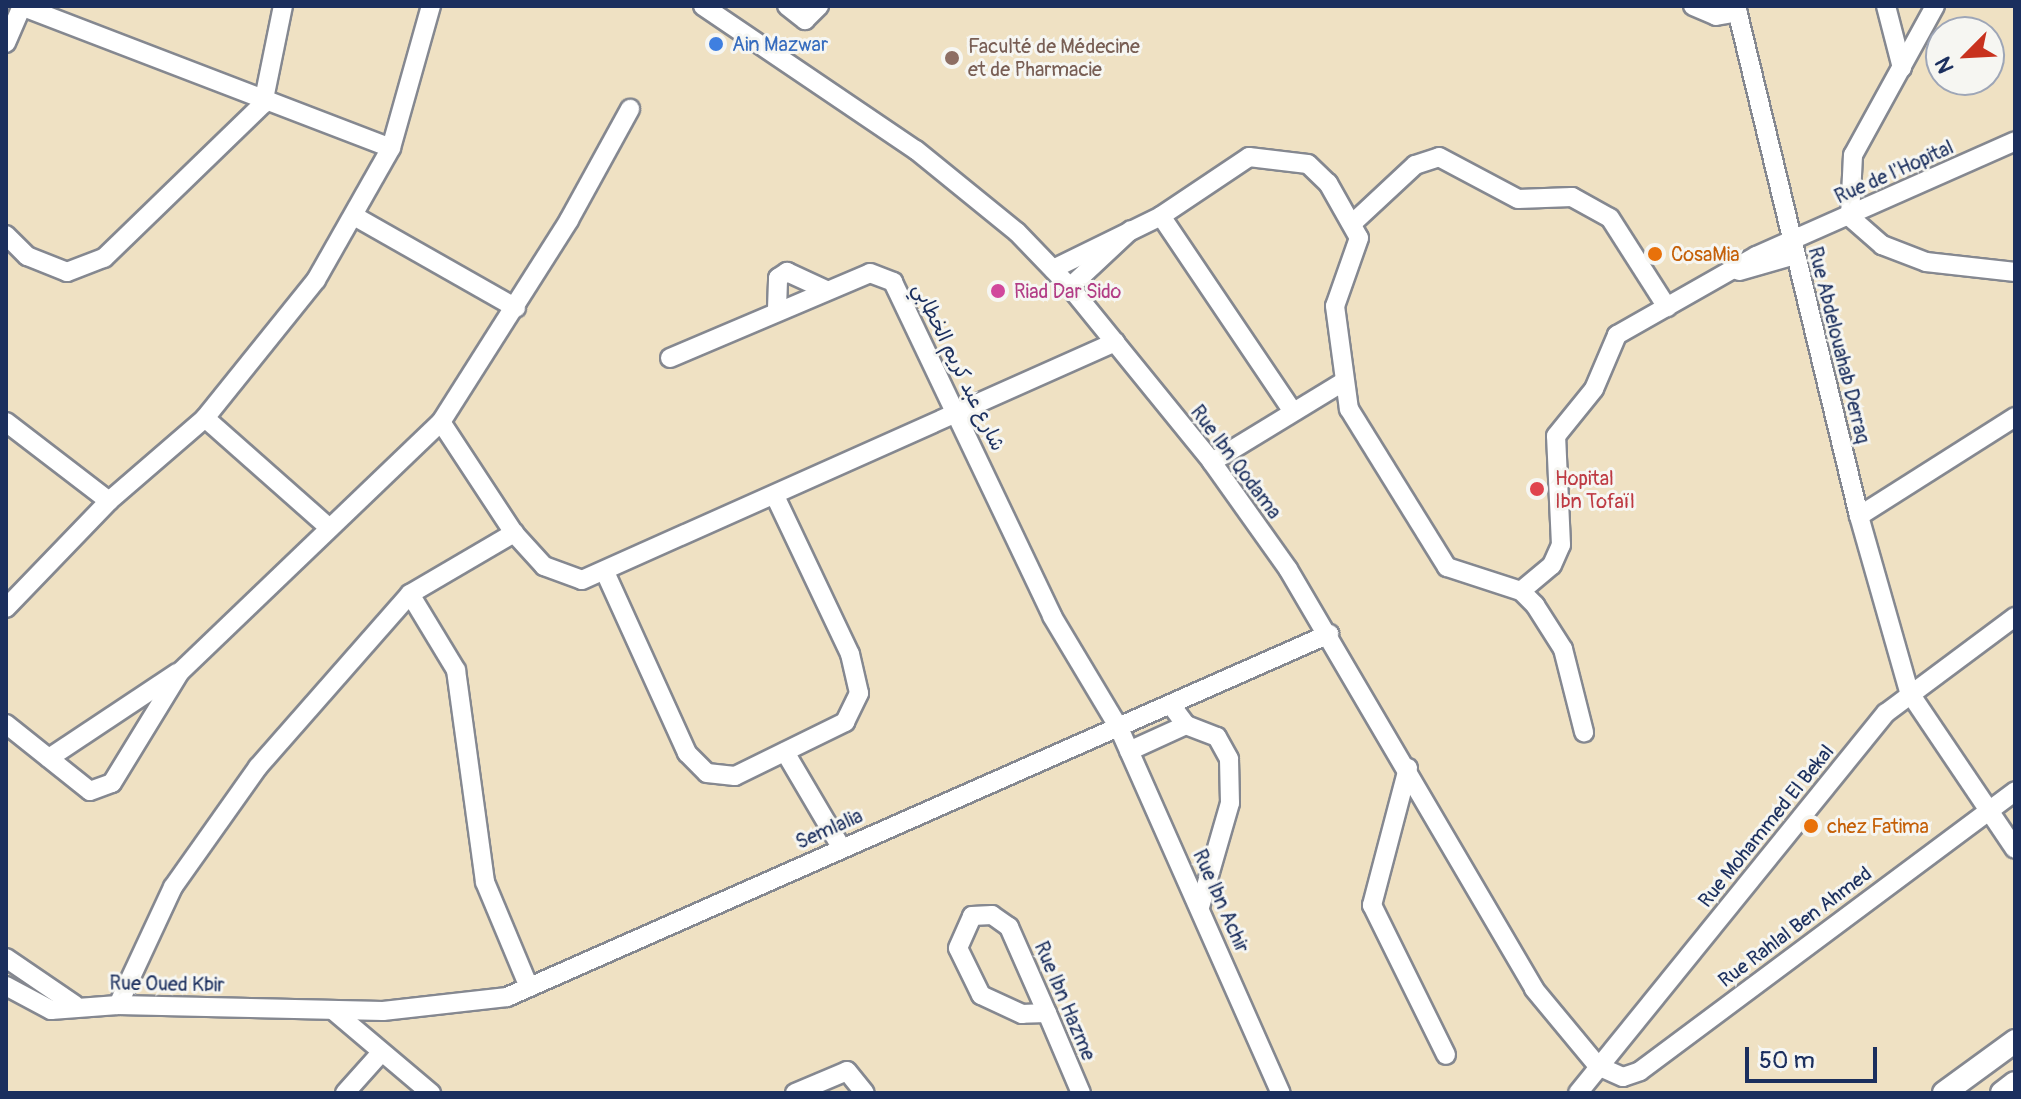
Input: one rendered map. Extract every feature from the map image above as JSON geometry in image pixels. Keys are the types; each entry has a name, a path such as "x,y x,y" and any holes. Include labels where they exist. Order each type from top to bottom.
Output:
{"main road":[{"path":"1944,1093 2015,1041"}],"street":[{"path":"6,43 22,6 263,104 391,148"},
{"path":"6,235 43,266 84,269 263,104 283,6"},
{"path":"6,608 109,501 205,418 316,280 356,217 391,148 431,6"},
{"name":"Rue Ibn Qodama","path":"703,6 916,150 1070,287 1212,462 1329,634 1534,989 1598,1066"},
{"path":"787,6 805,20 819,6"},
{"path":"1693,6 1716,16 1737,9"},
{"path":"1886,6 1902,68"},
{"path":"1935,6 1853,155 1850,217 1882,245 1926,262 2015,272"},
{"name":"Rue Abdelouahab Derraq","path":"1737,9 1859,516 1909,692 1986,811 2015,849"},
{"path":"49,758 180,672 326,525 441,422 516,308 630,109"},
{"name":"Rue de l'Hopital","path":"1521,591 1552,565 1561,545 1556,436 1594,389 1610,342 1667,307 1739,271 2015,141"},
{"path":"1053,269 1161,216 1259,153 1308,164 1355,221 1360,252 1335,306 1343,382 1354,419 1434,552 1457,574 1521,591 1563,649 1584,732"},
{"path":"1355,221 1415,165 1439,157 1518,199 1572,197 1602,212 1627,236 1667,307"},
{"path":"1161,216 1291,409"},
{"path":"356,217 516,308"},
{"path":"1070,287 1131,230"},
{"path":"777,309 778,278 787,272 824,289"},
{"name":"شارع عبد كريم الخطابي","path":"670,358 824,289 870,273 886,275 959,413 1073,647 1119,728"},
{"path":"441,422 514,533 544,566 582,580 1115,342"},
{"path":"1212,462 1291,409 1343,382"},
{"path":"1859,516 2015,417"},
{"path":"205,418 326,525"},
{"path":"9,430 109,501"},
{"path":"605,572 697,767 735,776 845,722 859,693 850,654 775,496"},
{"path":"118,1005 173,887 226,810 410,594 514,533"},
{"path":"410,594 456,670 485,882 529,987"},
{"name":"Rue Mohammed El Bekal","path":"1578,1093 1909,692 2015,617"},
{"name":"Semlalia","path":"335,1012 457,1007 529,987 1329,634"},
{"path":"6,724 90,791 107,788 180,672"},
{"path":"1171,705 1186,725 1217,737 1231,775 1200,907"},
{"path":"1129,751 1186,725"},
{"name":"Rue Ibn Achir","path":"1119,728 1281,1093"},
{"path":"785,752 841,847"},
{"path":"1408,768 1372,905 1446,1055"},
{"name":"Rue Rahlal Ben Ahmed","path":"1598,1066 1623,1077 1640,1071 2015,791"},
{"name":"Rue Ibn Hazme","path":"1047,1013 999,1007 981,995 962,964 959,935 972,916 992,915 1009,927 1047,1013 1081,1093"},
{"path":"6,958 75,1005"},
{"name":"Rue Oued Kbir","path":"6,986 42,1009 118,1005 335,1012"},
{"path":"335,1012 379,1055 431,1093"},
{"path":"345,1093 379,1055"},
{"path":"795,1093 847,1071 865,1093"}],"place":[{"name":"Ain Mazwar","path":"716,44"},
{"name":"Faculté de Médecine et de Pharmacie","path":"952,58"},
{"name":"CosaMia","path":"1655,254"},
{"name":"Riad Dar Sido","path":"998,291"},
{"name":"Hopital Ibn Tofaïl","path":"1537,489"},
{"name":"chez Fatima","path":"1811,826"}]}
